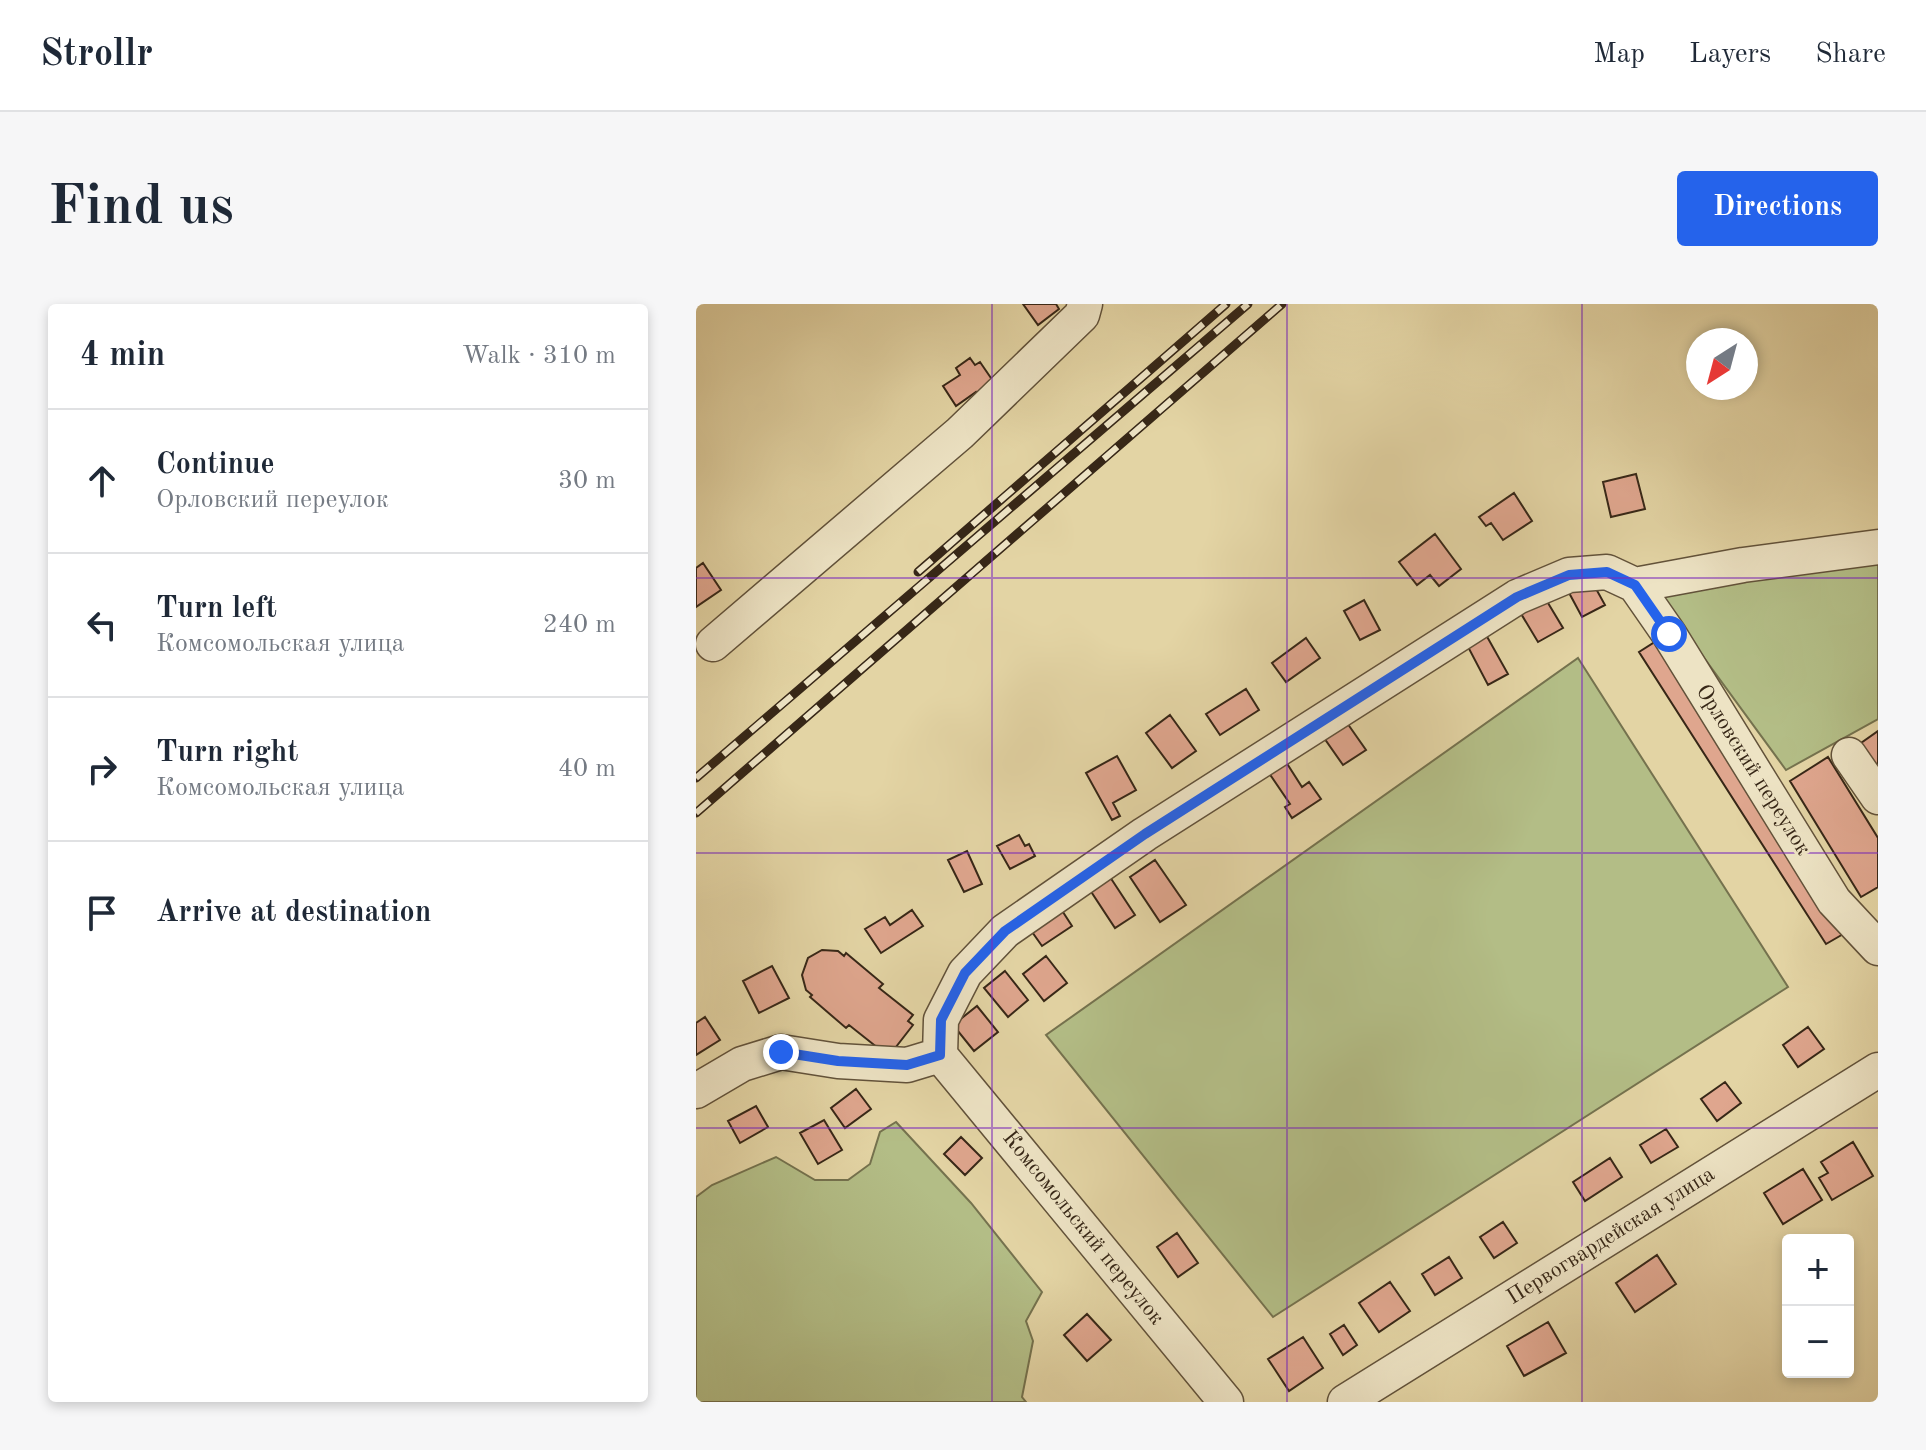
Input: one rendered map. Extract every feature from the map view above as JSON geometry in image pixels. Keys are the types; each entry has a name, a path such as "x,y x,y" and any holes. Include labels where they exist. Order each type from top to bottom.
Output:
{"street":[{"path":"713,644 960,433 1082,315 1085,304"},
{"path":"696,1091 742,1064 781,1052 838,1061 907,1065 940,1055 941,1020 965,973 1005,931 1145,834 1517,597 1569,575 1607,572 1635,585 1743,565 1878,547"},
{"name":"Орловский переулок","path":"1635,585 1669,634 1834,901 1878,948"},
{"path":"1849,755 1878,797"},
{"name":"Комсомольский переулок","path":"940,1055 1226,1402"},
{"name":"Первогвардейская улица","path":"1345,1402 1878,1070"}],"green space":[{"path":"1878,533 1878,719 1786,770 1639,569"},
{"path":"1578,658 1788,987 1273,1317 1046,1035"},
{"path":"896,1122 971,1203 1042,1292 1026,1321 1033,1341 1022,1397 1026,1402 696,1402 696,1197 712,1185 776,1157 815,1180 848,1180 870,1164 880,1132"}],"building":[{"path":"1023,304 1056,304 1059,309 1038,325"},
{"path":"970,358 975,365 980,362 993,381 982,401 976,392 956,406 943,386 960,375 956,368"},
{"path":"1636,474 1645,509 1611,517 1603,482"},
{"path":"1514,493 1532,521 1503,540 1491,523 1486,526 1479,517"},
{"path":"1435,534 1461,569 1439,586 1430,575 1417,585 1399,562"},
{"path":"703,563 721,590 696,607 696,568"},
{"path":"1589,576 1605,605 1582,617 1567,589"},
{"path":"1545,598 1563,628 1538,642 1520,612"},
{"path":"1364,600 1380,630 1360,640 1344,611"},
{"path":"1485,633 1508,674 1488,685 1466,643"},
{"path":"1306,638 1320,658 1286,682 1272,663"},
{"path":"1658,640 1845,933 1826,944 1639,652"},
{"path":"1246,689 1259,710 1220,735 1206,714"},
{"path":"1170,715 1196,751 1172,768 1146,733"},
{"path":"1345,720 1366,750 1343,765 1322,735"},
{"path":"1878,731 1878,768 1861,743"},
{"path":"1117,756 1136,790 1113,803 1120,816 1112,820 1086,773"},
{"path":"1828,757 1878,838 1878,887 1861,897 1790,781"},
{"path":"1286,762 1302,787 1309,782 1321,799 1292,818 1285,807 1290,804 1269,773"},
{"path":"1019,835 1025,846 1029,844 1035,856 1010,869 997,846"},
{"path":"967,851 982,884 964,892 948,860"},
{"path":"1155,860 1186,905 1160,922 1130,877"},
{"path":"1110,877 1135,915 1115,928 1090,890"},
{"path":"1061,909 1072,926 1042,946 1030,929"},
{"path":"912,910 923,926 881,953 865,929 885,917 890,925"},
{"path":"822,950 838,951 844,956 846,953 883,984 879,988 913,1015 908,1021 913,1025 892,1052 883,1052 849,1025 846,1028 810,997 812,995 806,990 802,975 808,958"},
{"path":"1046,956 1067,983 1044,1001 1023,974"},
{"path":"772,966 789,998 759,1013 743,981"},
{"path":"1005,971 1028,1000 1008,1017 984,988"},
{"path":"977,1006 998,1032 974,1051 953,1025"},
{"path":"705,1017 720,1040 696,1055 696,1023"},
{"path":"1808,1027 1824,1049 1798,1067 1783,1045"},
{"path":"1725,1082 1741,1103 1717,1121 1701,1099"},
{"path":"856,1089 871,1109 845,1128 831,1108"},
{"path":"756,1106 768,1127 740,1143 728,1121"},
{"path":"824,1120 842,1150 818,1164 800,1133"},
{"path":"1666,1129 1678,1147 1651,1163 1640,1145"},
{"path":"961,1137 982,1158 965,1175 944,1154"},
{"path":"1853,1142 1873,1176 1832,1200 1819,1178 1828,1173 1821,1162"},
{"path":"1610,1158 1622,1177 1585,1201 1573,1182"},
{"path":"1803,1169 1822,1200 1783,1224 1764,1193"},
{"path":"1503,1222 1517,1243 1494,1258 1480,1237"},
{"path":"1177,1233 1198,1263 1178,1277 1157,1247"},
{"path":"1657,1255 1676,1284 1635,1312 1616,1283"},
{"path":"1449,1257 1462,1278 1435,1295 1422,1274"},
{"path":"1390,1282 1410,1311 1379,1332 1359,1303"},
{"path":"1087,1314 1111,1340 1087,1361 1064,1335"},
{"path":"1548,1322 1566,1353 1524,1376 1507,1346"},
{"path":"1344,1325 1357,1345 1343,1355 1330,1334"},
{"path":"1303,1337 1323,1368 1289,1391 1268,1359"}],"railway":[{"path":"918,572 1226,304"},
{"path":"696,778 1248,304"},
{"path":"696,813 1282,304"}],"route":[{"path":"781,1052 838,1061 907,1065 940,1055 941,1020 965,973 1005,931 1145,834 1517,597 1569,575 1607,572 1635,585 1669,634"}]}
